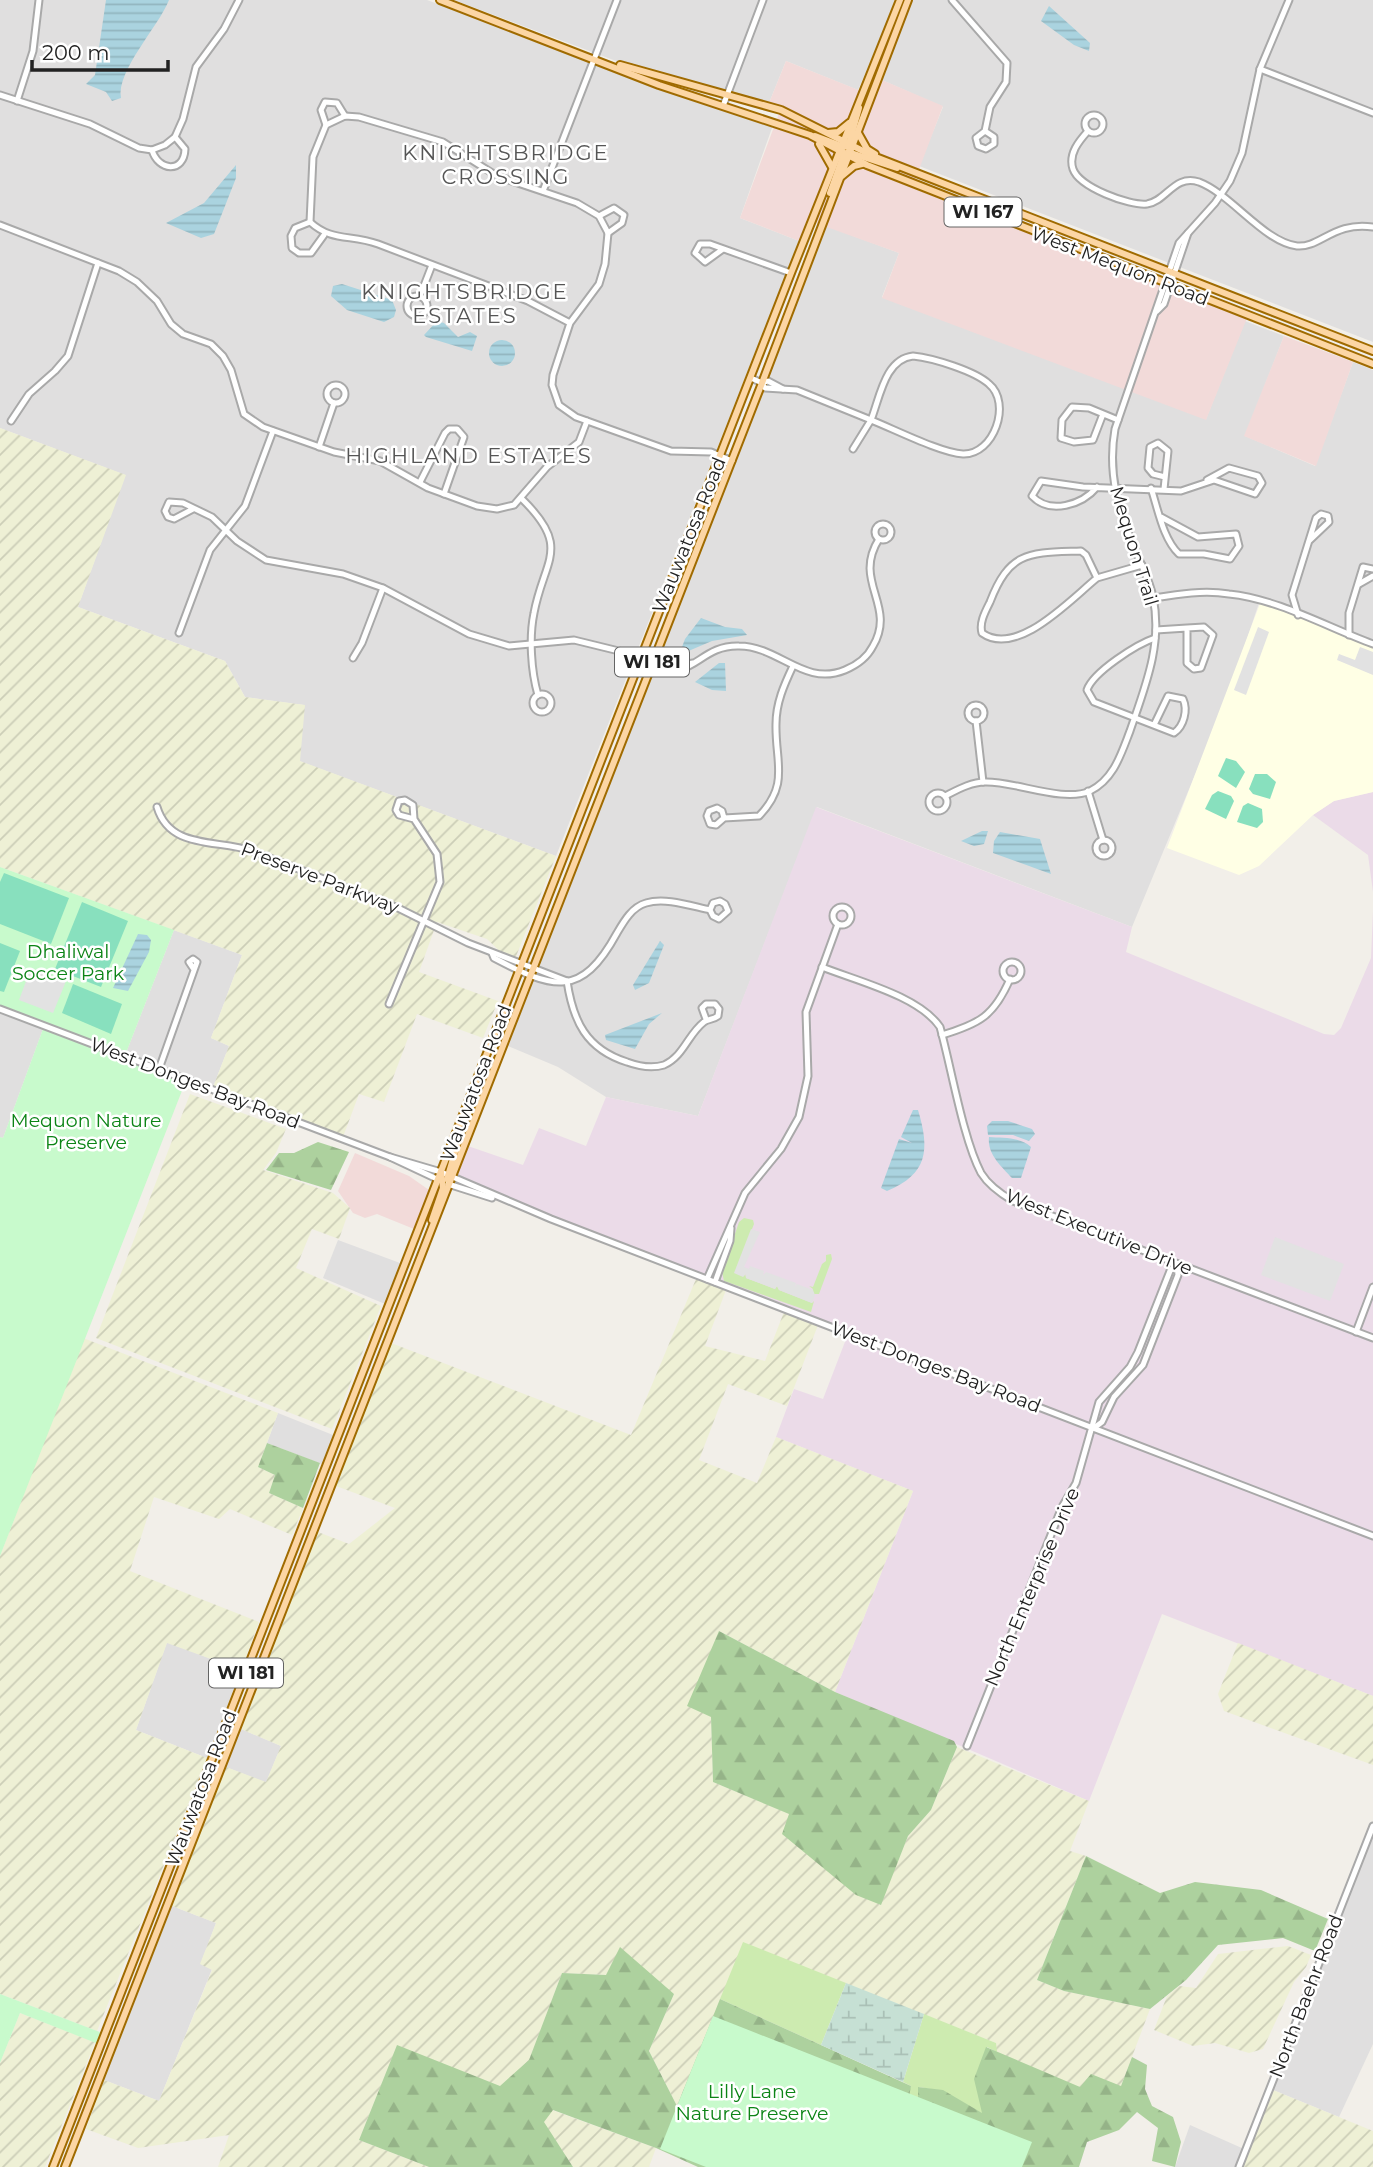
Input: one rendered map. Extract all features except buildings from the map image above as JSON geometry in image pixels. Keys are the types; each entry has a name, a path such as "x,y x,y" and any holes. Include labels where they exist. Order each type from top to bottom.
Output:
{"main road":[{"name":"West Mequon Road","path":"440,0 659,85 810,135 818,142 886,161 1373,351"},
{"name":"Wauwatosa Road","path":"53,2167 447,1174 533,972 841,178 850,122 900,0"},
{"name":"Wauwatosa Road","path":"447,1174 457,1131 791,273 833,168 858,133 908,0"},
{"name":"West Mequon Road","path":"595,58 781,110 825,132 866,164 1167,285 1373,364"},
{"path":"825,219 827,200 846,150 863,92"},
{"path":"825,132 836,133 850,122"},
{"path":"813,127 810,135 890,168 903,168"},
{"path":"858,133 867,149 886,161"},
{"path":"818,142 833,168"},
{"path":"841,178 854,166 866,164"},
{"path":"1237,312 1242,299"},
{"path":"1345,353 1349,342"},
{"path":"444,1182 447,1174"},
{"name":"Wauwatosa Road","path":"65,2167 431,1232 444,1182"}],"street":[{"path":"18,100 33,51 40,0"},
{"path":"0,95 90,124 139,148 152,150 165,145 175,137 196,67 224,29 239,0"},
{"path":"543,191 617,0"},
{"path":"723,106 764,0"},
{"path":"952,0 1007,63 1006,82 990,107 985,131"},
{"name":"Mequon Trail","path":"1088,792 1114,769 1150,673 1156,630 1154,598 1122,519 1114,487 1112,444 1118,420 1172,272 1179,243 1230,181 1247,140 1260,69 1289,0"},
{"path":"1260,69 1373,113"},
{"path":"326,125 321,110 325,102 337,103 345,116"},
{"path":"310,222 311,176 316,144 326,125 345,116 363,118 443,142 504,180 577,203 599,216 608,233 608,249 599,284 570,323 552,385 559,405 568,413 587,421 671,451 711,452 732,461"},
{"path":"1088,131 1076,146 1071,161 1076,176 1089,186 1133,203 1154,202 1181,181 1198,182 1281,240 1295,246 1308,245 1346,226 1373,227"},
{"path":"152,150 157,163 164,167 179,165 184,159 185,149 175,137"},
{"path":"599,216 614,208 624,215 622,223 608,233"},
{"path":"310,222 295,228 291,236 292,248 299,253 311,253 324,234"},
{"path":"310,222 324,234 360,237 528,301 570,323"},
{"path":"0,236 1,226 98,263 137,282 183,334 211,344 231,370 244,414 273,431 319,447 380,461 444,494 497,509 514,505 522,499 547,467 579,442 587,421"},
{"path":"723,249 705,262 696,258 695,253 700,244 705,243 723,249 791,273"},
{"path":"11,421 29,394 68,356 98,263"},
{"path":"420,296 432,265"},
{"path":"751,378 762,383 765,388 797,390 871,420 953,452 973,453 987,443 1000,404 991,385 980,378 926,358 903,357 890,370 871,420 853,449"},
{"path":"319,447 334,403"},
{"path":"1103,414 1093,440 1074,442 1061,438 1062,419 1072,407 1103,414 1118,420"},
{"path":"420,482 445,433 449,429 457,429 464,438 444,494"},
{"path":"179,633 210,550 245,506 273,431"},
{"path":"1164,489 1168,451 1158,443 1150,447 1148,468 1153,474 1165,477"},
{"path":"1097,487 1087,499 1055,506 1044,504 1032,496 1041,481 1097,487 1186,491 1229,468 1258,476 1262,482 1255,494 1207,480"},
{"path":"1151,488 1161,517 1171,545 1179,554 1204,554 1230,559 1239,546 1236,534 1198,537 1176,528 1161,517"},
{"path":"522,499 547,530 552,557 533,616 534,682 538,695"},
{"path":"193,509 172,519 165,511 172,502 193,509 212,517 237,541 266,560 343,574 383,588 469,634 509,646 574,640 623,652 676,673 717,649 743,646 769,653 814,675 836,674 863,660 874,646 881,622 868,568 879,539"},
{"path":"1298,615 1292,595 1316,518 1321,514 1328,516 1329,522 1310,541"},
{"path":"1097,578 1086,555 1081,551 1027,554 1011,563 999,578 981,623 982,634 996,639 1030,633 1097,578 1142,565"},
{"path":"1349,635 1349,613 1363,566 1373,569"},
{"path":"1359,584 1373,576"},
{"path":"354,658 383,588"},
{"path":"1154,598 1184,594 1230,594 1256,599 1373,644"},
{"path":"1156,630 1188,628 1204,627 1213,635 1201,668 1194,668 1187,663 1188,628"},
{"path":"1154,725 1168,696 1183,699 1186,709 1178,730 1174,733 1094,702 1088,695 1088,686 1142,643 1155,638"},
{"path":"724,818 758,816 773,798 780,771 777,710 793,666"},
{"path":"976,721 983,782"},
{"path":"945,796 983,782 1066,794 1088,792 1103,840"},
{"name":"Preserve Parkway","path":"157,807 161,820 173,833 187,840 230,844 424,920 553,983 567,981"},
{"path":"389,1004 437,892 440,866 437,854 414,819"},
{"path":"706,1019 673,1058 650,1068 638,1066 607,1055 588,1039 571,1007 567,981 583,976 597,966 623,922 639,906 665,902 710,910"},
{"path":"707,1279 745,1193 785,1143 802,1110 808,1076 806,1012 838,924"},
{"name":"West Executive Drive","path":"822,967 920,1007 934,1017 942,1035 973,1152 990,1184 1013,1201 1373,1338"},
{"path":"159,1069 193,968"},
{"path":"942,1035 975,1025 993,1011 1010,979"},
{"name":"West Donges Bay Road","path":"0,1009 390,1157 444,1182 498,1199 1373,1536"},
{"name":"West Donges Bay Road","path":"390,1157 447,1174 498,1199"},
{"path":"715,1282 730,1241 731,1228"},
{"name":"North Enterprise Drive","path":"967,1746 1062,1507 1076,1483 1094,1428 1093,1417 1100,1402 1130,1367 1170,1271 1177,1264"},
{"name":"North Enterprise Drive","path":"1094,1428 1102,1422 1114,1397 1143,1365 1178,1275 1177,1264"},
{"path":"1356,1332 1373,1287"},
{"name":"North Baehr Road","path":"1239,2167 1373,1826"}],"shaded area":[{"path":"0,0 427,0 689,98 773,125 740,218 799,241 556,856 299,761 304,705 245,697 225,661 78,607 125,475 0,428"},
{"path":"454,0 897,0 858,90 786,61 769,103 632,67"},
{"path":"910,0 1373,0 1373,342 919,166 943,107 882,80"},
{"path":"786,61 876,97 882,80 943,106 912,188 1247,318 1206,420 882,298 899,253 807,220 799,241 740,218 781,108 769,103"},
{"path":"827,226 899,253 882,297 1206,419 1245,321 1284,336 1245,436 1315,466 1353,362 1373,370 1373,640 1261,597 1228,695 1132,927 817,807 698,1116 606,1097 558,1067 508,1046"},
{"path":"1284,336 1353,362 1316,466 1244,436"},
{"path":"0,428 126,475 78,607 225,661 245,697 305,705 300,761 556,856 513,964 487,939 437,922 419,972 498,1001 483,1038 417,1014 384,1102 359,1094 343,1137 213,1087 229,1046 211,1038 242,955 0,867"},
{"path":"1261,601 1373,644 1373,792 1334,801 1313,815 1259,866 1239,875 1167,848"},
{"path":"1258,627 1269,632 1246,695 1234,690"},
{"path":"1360,647 1373,652 1373,675 1337,660 1339,654 1355,660"},
{"path":"1373,792 1373,892 1368,855 1313,815 1334,801"},
{"path":"816,807 1132,927 1126,952 1324,1034 1334,1035 1341,1028 1371,958 1373,911 1373,1696 1162,1614 1089,1801 835,1692 913,1491 776,1437 794,1389 823,1399 848,1334 498,1199 449,1184 465,1145 523,1165 539,1128 586,1146 606,1097 698,1116"},
{"path":"174,930 242,955 211,1038 229,1046 213,1087 126,1053"},
{"path":"31,968 66,981 53,1013 19,1000"},
{"path":"0,1012 43,1029 3,1138 0,1137"},
{"path":"190,1094 286,1129 276,1153 263,1170 333,1193 350,1208 339,1239 312,1229 296,1268 381,1306 332,1429 96,1338"},
{"path":"355,1153 409,1176 429,1190 414,1229 377,1214 365,1218 353,1213 338,1191"},
{"path":"751,1229 760,1232 744,1267 749,1269 750,1266 764,1271 763,1275 766,1272 796,1283 795,1287 797,1284 813,1290 815,1295 812,1303 779,1290 777,1286 775,1289 746,1278 746,1274 743,1277 734,1273"},
{"path":"1275,1237 1344,1264 1330,1301 1261,1275"},
{"path":"338,1240 400,1263 385,1304 323,1278"},
{"path":"696,1279 726,1290 705,1346 765,1361 784,1312 818,1325 787,1406 728,1384 699,1460 757,1483 776,1437 913,1491 835,1692 719,1631 711,1717 713,1782 790,1814 880,1905 908,1836 931,1810 957,1747 1089,1801 1070,1851 1086,1856 1037,1980 1064,1991 1150,2009 1112,2110 996,2064 996,2043 744,1943 677,2106 649,2051 674,1994 606,1975 562,1973 529,2061 500,2087 397,2046 359,2140 429,2167 218,2167 229,2135 138,2148 86,2129 104,2080 159,2101 212,1970 200,1964 216,1923 172,1906 226,1767 266,1782 281,1746 241,1729 318,1532 349,1544 395,1508 336,1486 391,1343 631,1435"},
{"path":"83,1338 278,1413 258,1467 275,1475 269,1493 303,1508 292,1535 230,1509 219,1519 154,1497 130,1571 259,1622 241,1670 167,1643 136,1730 207,1758 97,2031 0,1994 0,1556"},
{"path":"278,1413 338,1437 327,1466 267,1443"},
{"path":"167,1642 241,1670 207,1758 136,1730"},
{"path":"1238,1643 1373,1696 1373,1765 1224,1711 1218,1694"},
{"path":"241,1729 281,1746 266,1783 226,1767"},
{"path":"1373,1834 1373,2044 1339,2117 1273,2090"},
{"path":"172,1906 216,1923 201,1963 212,1969 159,2101 104,2080"},
{"path":"1288,1946 1311,1955 1306,1967 1294,1982 1263,2049 1249,2053 1215,2043 1193,2046 1154,2030 1167,1996 1179,1986 1196,1988 1218,1954"},
{"path":"20,2013 95,2042 45,2167 0,2167 0,2063"},
{"path":"1273,2090 1373,2131 1373,2167 1242,2167"},
{"path":"552,2110 656,2148 649,2167 573,2167 543,2122"},
{"path":"1190,2125 1244,2149 1237,2167 1175,2167"}],"green space":[{"path":"1226,758 1236,761 1245,772 1236,788 1218,776"},
{"path":"1255,774 1267,774 1276,782 1270,799 1253,794 1249,789"},
{"path":"1218,791 1231,796 1234,801 1226,819 1205,809 1212,795"},
{"path":"1248,803 1262,809 1263,822 1257,828 1237,822 1243,806"},
{"name":"Dhaliwal Soccer Park","path":"0,867 174,930 126,1053 0,1007"},
{"path":"4,873 69,898 51,944 0,924 0,882"},
{"path":"82,902 128,921 101,987 55,969"},
{"path":"0,943 20,951 4,992 0,991"},
{"path":"73,984 122,1004 111,1034 62,1013"},
{"name":"Mequon Nature Preserve","path":"43,1029 185,1083 0,1556 0,1137 3,1138"},
{"path":"318,1142 349,1152 331,1190 266,1170 279,1153 294,1153"},
{"path":"744,1218 753,1220 754,1224 735,1273 743,1276 745,1273 746,1278 775,1289 777,1286 779,1290 812,1303 814,1301 811,1312 724,1281 722,1272 739,1222"},
{"path":"831,1254 832,1259 819,1294 812,1294 813,1289 809,1286 813,1287 822,1264 826,1261 826,1255"},
{"path":"267,1443 320,1463 303,1508 269,1493 275,1475 258,1467"},
{"path":"719,1631 835,1692 954,1741 957,1747 931,1810 908,1836 881,1905 856,1895 782,1834 789,1814 713,1782 711,1717 687,1706"},
{"path":"1086,1856 1160,1893 1195,1882 1261,1890 1328,1919 1315,1951 1283,1938 1218,1945 1186,1980 1150,2009 1064,1991 1037,1980"},
{"path":"743,1942 846,1983 821,2045 720,1999"},
{"path":"620,1947 674,1994 649,2051 677,2106 720,1999 911,2086 899,2152 866,2167 698,2167 656,2148 553,2110 544,2122 573,2167 429,2167 359,2140 397,2045 500,2086 529,2060 562,1973 606,1975"},
{"path":"846,1983 924,2014 903,2082 821,2045"},
{"path":"0,1994 105,2034 101,2045 20,2013 0,2063"},
{"path":"924,2014 996,2043 997,2052 987,2047 983,2114 943,2091 919,2087 918,2116 866,2167 911,2086 903,2082"},
{"name":"Lilly Lane Nature Preserve","path":"713,2016 1032,2142 1022,2167 706,2167 660,2149"},
{"path":"986,2047 1080,2087 1091,2074 1121,2086 1132,2057 1147,2065 1145,2089 1152,2106 1173,2117 1181,2142 1175,2167 1152,2161 1158,2128 1137,2112 1119,2130 1087,2142 1079,2167 995,2167 918,2116 918,2087 943,2090 982,2113 974,2079"}],"water":[{"path":"106,0 169,0 131,62 121,87 121,98 112,101 106,92 86,84 95,75"},
{"path":"1049,6 1090,43 1089,51 1074,45 1041,21"},
{"path":"236,165 236,178 214,234 201,238 166,223 204,203"},
{"path":"342,284 392,300 396,310 394,317 384,322 347,310 331,296 333,286"},
{"path":"437,321 444,323 458,337 470,332 477,336 472,351 426,337 424,335"},
{"path":"502,340 511,344 515,353 511,362 502,366 493,362 489,353 493,344"},
{"path":"701,618 725,627 742,629 747,635 712,641 679,655 685,639"},
{"path":"719,663 725,663 726,691 712,690 695,682"},
{"path":"988,831 984,844 974,846 961,841"},
{"path":"1000,832 1040,839 1051,874 993,853 994,841"},
{"path":"138,934 147,935 151,940 149,952 128,991 113,988"},
{"path":"660,941 664,945 649,983 635,990 633,985"},
{"path":"662,1013 649,1024 635,1049 606,1040 605,1035"},
{"path":"913,1110 918,1110 922,1124 922,1159 911,1177 887,1191 881,1188 899,1139 912,1143 901,1137"},
{"path":"992,1121 1008,1121 1032,1129 1035,1134 1029,1141 1013,1135 988,1135 987,1126"},
{"path":"989,1137 1017,1140 1031,1147 1021,1178 1012,1178 999,1164 990,1149"}],"district":[{"name":"KNIGHTSBRIDGE CROSSING","path":"506,164"},
{"name":"KNIGHTSBRIDGE ESTATES","path":"465,303"},
{"name":"HIGHLAND ESTATES","path":"469,455"}]}
